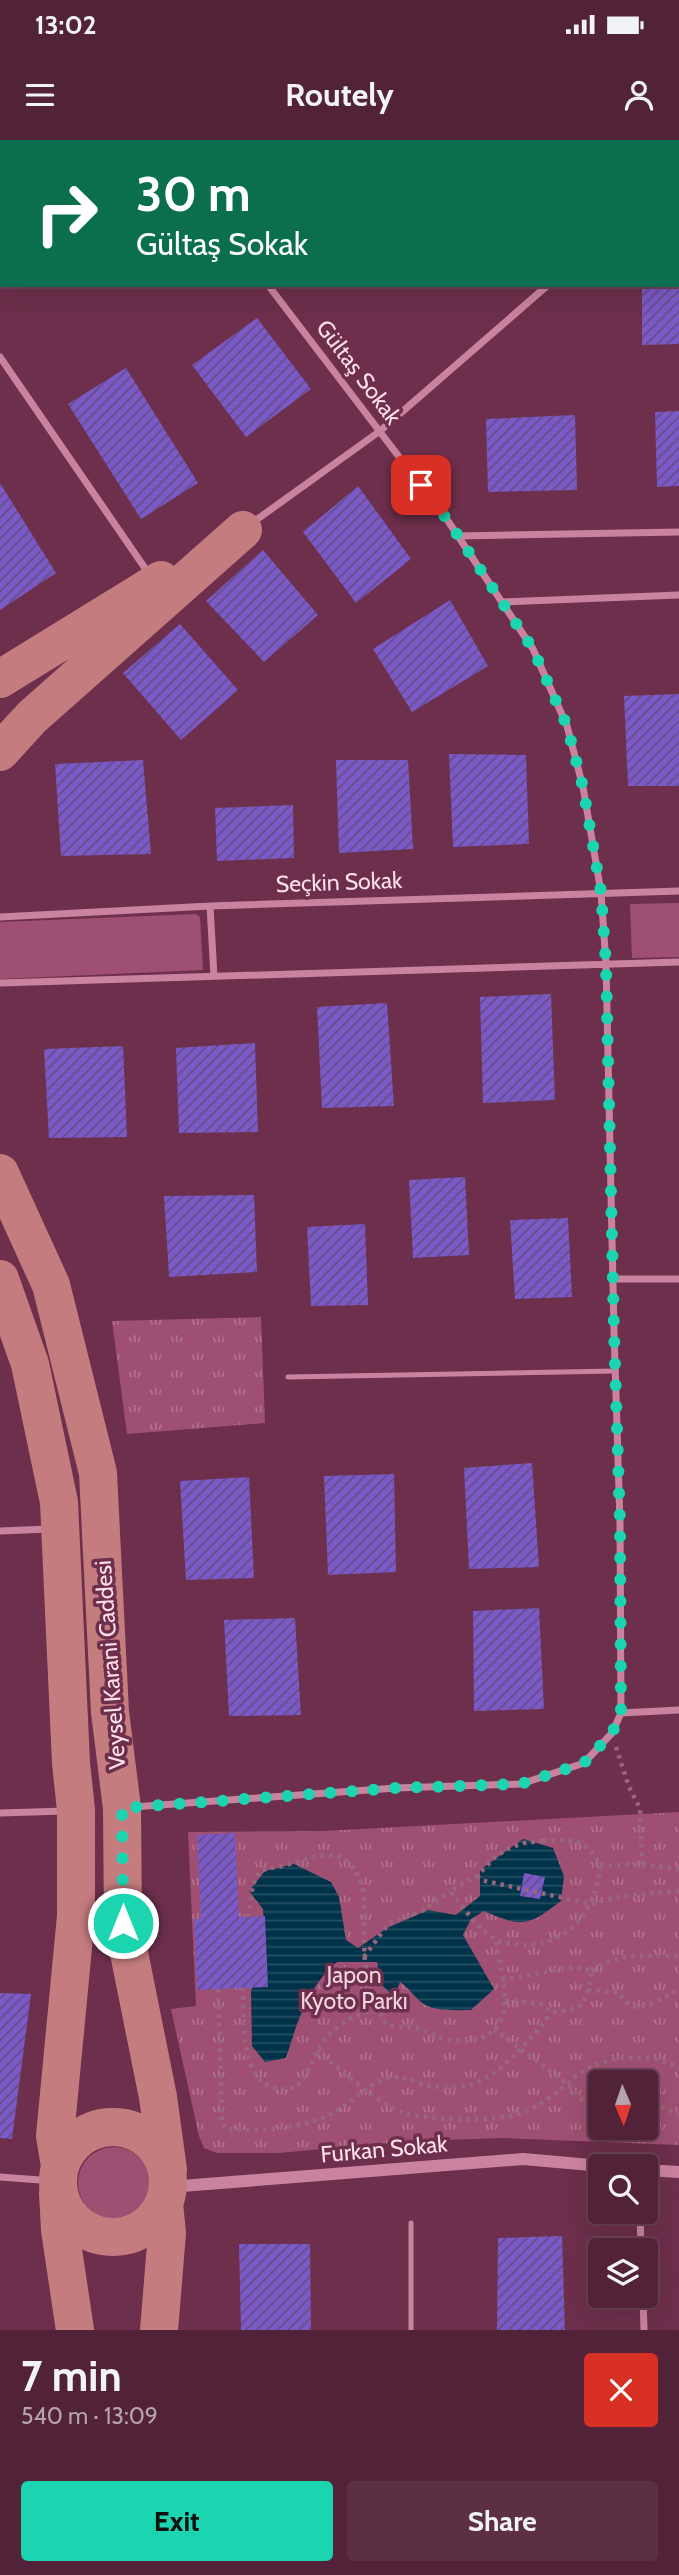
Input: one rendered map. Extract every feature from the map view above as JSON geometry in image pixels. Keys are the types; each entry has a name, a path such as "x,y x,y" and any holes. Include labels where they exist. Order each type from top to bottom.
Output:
{"main road":[{"path":"0,680 243,530"},
{"path":"0,752 32,717 243,530"},
{"name":"Veysel Karani Caddesi","path":"0,1173 51,1285 98,1473 110,1712 122,1808 123,1923 158,2097 167,2187 167,2233 159,2330"},
{"name":"Veysel Karani Caddesi","path":"0,1279 30,1364 59,1502 61,1529 71,1763 76,1810 76,1916 55,2136 60,2230 75,2330"},
{"path":"120,2126 137,2131 151,2141 162,2154 167,2187 155,2218 141,2230 124,2236 90,2232 75,2222 64,2208 59,2180 63,2157 73,2143 87,2133 103,2127 120,2126"}],"street":[{"name":"Gültaş Sokak","path":"122,1808 396,1788 521,1784 584,1763 612,1733 621,1713 620,1523 606,964 601,892 583,787 567,726 533,649 458,536 270,287"},
{"path":"243,530 380,431 546,287"},
{"path":"0,357 155,584"},
{"path":"458,536 679,531"},
{"path":"502,602 679,595"},
{"name":"Seçkin Sokak","path":"0,917 211,906 679,891"},
{"path":"211,906 214,976"},
{"path":"0,983 679,962"},
{"path":"612,1279 679,1279"},
{"path":"0,1531 61,1529"},
{"path":"621,1713 679,1710"},
{"path":"0,1813 76,1810"},
{"name":"Furkan Sokak","path":"167,2187 523,2159 588,2165"},
{"path":"658,2171 679,2172"},
{"path":"0,2177 59,2180"},
{"path":"643,2308 644,2330"}],"lane":[{"path":"288,1377 615,1371"},
{"path":"411,2223 411,2330"}],"path":[{"path":"612,1733 629,1787 640,1808 642,1864"},
{"path":"364,1957 389,1923 422,1911 450,1891 477,1876 495,1857 509,1848 543,1841 576,1841 588,1847 600,1866 598,1885 591,1904 581,1919 567,1932 550,1941 514,1945 496,1940 450,1891"},
{"path":"248,1917 253,1884 260,1871 319,1855 333,1854 345,1858 363,1890 364,1957 369,1988 387,2025 396,2028 411,2026 453,2042 483,2037 501,2020 505,2000 496,1940"},
{"path":"600,1866 642,1864 679,1869"},
{"path":"477,1876 481,1880 591,1904 623,1896 679,1891"},
{"path":"505,2000 542,2004 551,2012 575,2010 583,2003 592,1971 599,1965 630,1956 679,1956"},
{"path":"502,1980 574,1967 592,1971"},
{"path":"243,1988 248,2057 255,2077 264,2085 289,2090 299,2084 329,2032 349,2018 379,2009"},
{"path":"588,1990 617,1992 630,2006 639,2007 660,2001 679,1988"},
{"path":"218,1989 222,2124 226,2129 289,2128 336,2111 368,2091 375,2083 391,2077 411,2079 428,2086 452,2088 478,2082 521,2049 537,2033 551,2012"},
{"path":"494,2029 567,2084 580,2099 588,2100"},
{"path":"317,2051 368,2091 403,2113 440,2118 483,2118 519,2114 580,2073 596,2065 619,2059 666,2060 679,2068"},
{"path":"658,2105 679,2115"}],"green space":[{"path":"679,903 679,957 632,958 630,904"},
{"path":"196,914 200,917 203,970 0,979 0,922"},
{"path":"261,1317 265,1423 127,1434 112,1321"},
{"name":"Japon Kyoto Parkı","path":"679,1812 679,2145 503,2138 413,2141 278,2153 217,2153 204,2148 171,2009 196,2006 188,1832 323,1831"},
{"path":"114,2147 134,2153 144,2163 150,2183 144,2203 134,2213 114,2219 94,2213 84,2203 78,2183 84,2163 94,2153"}],"water":[{"path":"523,1839 553,1848 564,1876 561,1901 541,1916 525,1922 508,1920 484,1911 471,1919 463,1935 494,1989 471,2010 445,2010 426,2005 400,1982 394,1997 381,1984 377,1962 337,1962 318,1982 311,1994 286,2058 265,2062 252,2046 251,1990 267,1972 263,1909 249,1891 265,1871 294,1864 331,1882 339,1897 346,1940 358,1948 387,1928 428,1910 456,1915 480,1896 480,1870"}],"building":[{"path":"642,287 679,287 679,344 642,345"},
{"path":"257,318 311,389 246,437 192,365"},
{"path":"126,368 198,483 141,519 68,404"},
{"path":"679,411 679,486 657,487 655,412"},
{"path":"575,415 577,490 488,492 486,419"},
{"path":"0,483 56,573 0,610"},
{"path":"358,486 411,559 356,603 303,532"},
{"path":"263,550 318,615 264,662 206,601"},
{"path":"450,600 488,666 412,712 373,649"},
{"path":"180,624 238,690 181,740 123,673"},
{"path":"679,694 679,786 628,786 624,696"},
{"path":"449,754 526,755 529,844 453,847"},
{"path":"143,760 151,854 61,856 55,764"},
{"path":"336,760 408,760 413,849 339,853"},
{"path":"293,805 294,858 217,861 215,808"},
{"path":"551,994 555,1100 483,1103 480,997"},
{"path":"387,1003 394,1106 322,1108 317,1007"},
{"path":"255,1043 258,1132 179,1133 176,1048"},
{"path":"123,1046 127,1137 49,1138 44,1049"},
{"path":"465,1177 469,1255 413,1258 409,1180"},
{"path":"254,1195 257,1272 169,1277 164,1196"},
{"path":"568,1218 572,1297 515,1299 510,1220"},
{"path":"365,1224 368,1305 311,1306 307,1227"},
{"path":"532,1463 539,1567 469,1569 464,1468"},
{"path":"394,1474 396,1572 328,1575 324,1476"},
{"path":"249,1477 254,1578 186,1580 180,1481"},
{"path":"539,1608 544,1709 474,1711 473,1611"},
{"path":"295,1618 301,1715 229,1716 224,1620"},
{"path":"235,1833 239,1917 265,1916 268,1987 197,1990 194,1919 201,1919 197,1835"},
{"path":"524,1873 545,1877 540,1899 520,1896"},
{"path":"0,1993 31,1994 12,2139 0,2138"},
{"path":"562,2236 565,2330 497,2330 498,2238"},
{"path":"239,2244 310,2244 311,2330 241,2330"}],"route":[{"path":"123,1923 122,1808 396,1788 521,1784 584,1763 612,1733 621,1713 620,1523 606,964 601,892 583,787 567,726 533,649 449,522 421,485"}]}
